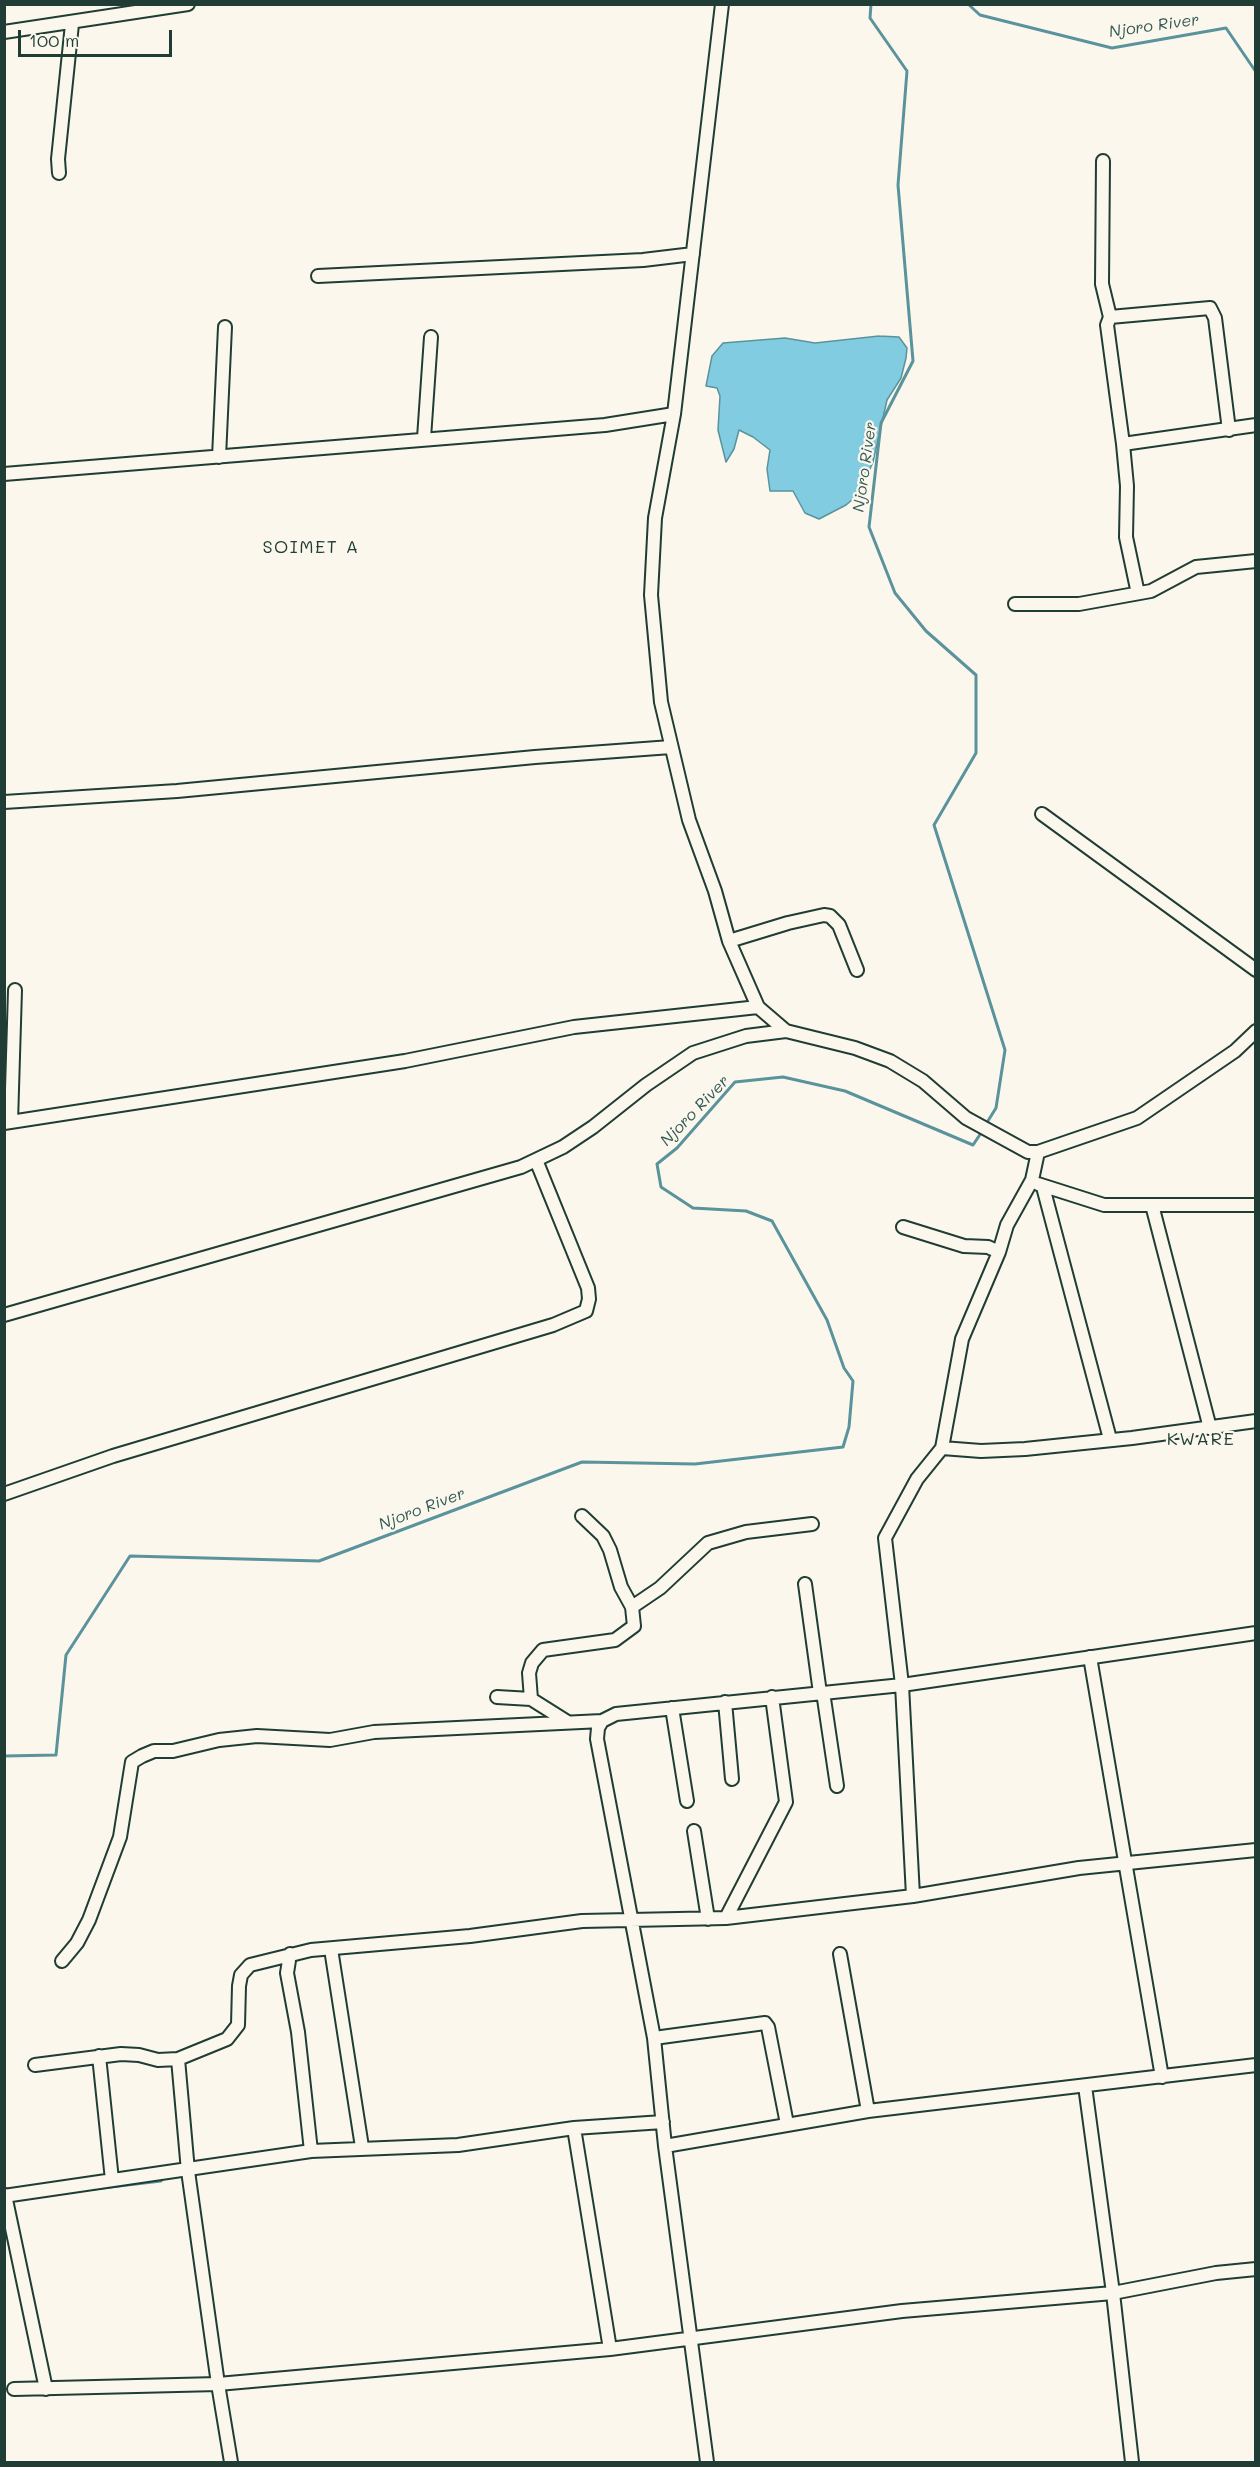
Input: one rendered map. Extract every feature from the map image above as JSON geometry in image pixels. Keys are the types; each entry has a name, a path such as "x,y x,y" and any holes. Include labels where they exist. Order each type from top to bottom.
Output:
{"street":[{"path":"4,32 72,24 188,4"},
{"path":"722,4 674,414 655,518 651,595 661,702 689,820 715,891 729,941 758,1007 786,1031"},
{"path":"60,173 58,159 72,24"},
{"path":"1103,162 1102,284 1110,317 1107,325 1123,444 1127,486 1126,537 1137,589 1134,592"},
{"path":"318,276 643,260 693,254"},
{"path":"1110,317 1210,308 1215,318 1229,430"},
{"path":"219,457 225,327"},
{"path":"424,438 431,337"},
{"path":"4,474 604,425 674,414"},
{"path":"1123,444 1256,425"},
{"path":"1015,604 1079,604 1134,592 1151,591 1188,568 1256,561"},
{"path":"4,802 177,791 535,757 671,747"},
{"path":"1042,814 1256,970"},
{"path":"729,941 788,923 824,915 830,916 839,925 857,970"},
{"path":"15,990 8,1123 405,1061 574,1027 758,1007"},
{"path":"4,1315 521,1167 562,1147 593,1127 646,1084 693,1053 746,1036 786,1031 855,1048 890,1061 923,1081 966,1118 1017,1147 1028,1152 1038,1152 1137,1118 1234,1051 1256,1031"},
{"path":"914,1896 902,1685 885,1538 917,1479 942,1448 962,1339 999,1252 1007,1225 1032,1180 1038,1152"},
{"path":"4,1494 113,1456 553,1325 586,1311 589,1299 588,1288 536,1160"},
{"path":"1032,1180 1043,1186 1104,1205 1256,1205"},
{"path":"1043,1186 1110,1440"},
{"path":"1152,1205 1210,1428"},
{"path":"903,1227 964,1246 988,1247 999,1252"},
{"path":"942,1448 981,1451 1110,1440 1256,1421"},
{"path":"531,1699 529,1673 538,1654 549,1648 615,1640 634,1626 632,1607 621,1587 615,1562 603,1536 582,1516"},
{"path":"632,1607 660,1588 708,1543 746,1532 812,1524"},
{"path":"805,1584 837,1786"},
{"path":"62,1961 77,1943 89,1920 120,1837 132,1762 154,1751 173,1752 219,1740 257,1736 330,1740 374,1732 602,1721 616,1714 902,1685 1256,1633"},
{"path":"1090,1657 1162,2077"},
{"path":"497,1697 531,1699 566,1721"},
{"path":"726,1918 786,1802 772,1697"},
{"path":"724,1702 732,1779"},
{"path":"672,1708 687,1801"},
{"path":"602,1721 598,1728 597,1738 654,2038 665,2146 706,2463"},
{"path":"694,1831 708,1919"},
{"path":"35,2066 99,2056 139,2055 158,2060 178,2059 233,2034 238,2025 241,1975 250,1965 290,1954 470,1936 582,1921 726,1918 914,1896 1035,1874 1256,1850"},
{"path":"331,1949 362,2147"},
{"path":"290,1954 287,1973 298,2032 311,2151"},
{"path":"840,1954 868,2111"},
{"path":"654,2038 765,2024 768,2028 787,2124"},
{"path":"99,2056 112,2180"},
{"path":"178,2059 188,2171 231,2463"},
{"path":"665,2146 868,2111 1256,2065"},
{"path":"1085,2086 1113,2293 1132,2463"},
{"path":"46,2388 5,2195 188,2171 311,2151 362,2147 458,2145 574,2128 663,2122"},
{"path":"574,2128 610,2349"},
{"path":"14,2389 218,2384 610,2349 902,2311 1113,2293 1216,2273 1256,2269"}],"water":[{"path":"879,336 899,337 907,348 906,358 901,378 887,400 873,462 859,494 846,505 819,519 805,513 793,491 770,491 767,469 770,450 739,430 734,449 726,462 718,430 720,396 717,388 706,386 712,356 723,343 785,338 815,343"}],"waterway":[{"name":"Njoro River","path":"871,4 870,18 907,71 898,185 913,361 881,423 869,527 895,593 926,631 976,675 976,753 934,825 1005,1050 996,1108 986,1124"},
{"name":"Njoro River","path":"968,4 980,15 1112,48 1226,28 1256,72"},
{"name":"Njoro River","path":"4,1756 56,1755 66,1655 130,1556 319,1561 582,1462 695,1464 843,1447 849,1427 853,1381 844,1368 827,1320 772,1221 746,1211 693,1208 661,1187 657,1164 677,1148 735,1082 783,1077 845,1091 973,1145 983,1130"},
{"path":"60,2193 161,2181"}],"district":[{"name":"SOIMET A","path":"311,547"},
{"name":"KWARE","path":"1201,1439"}]}
